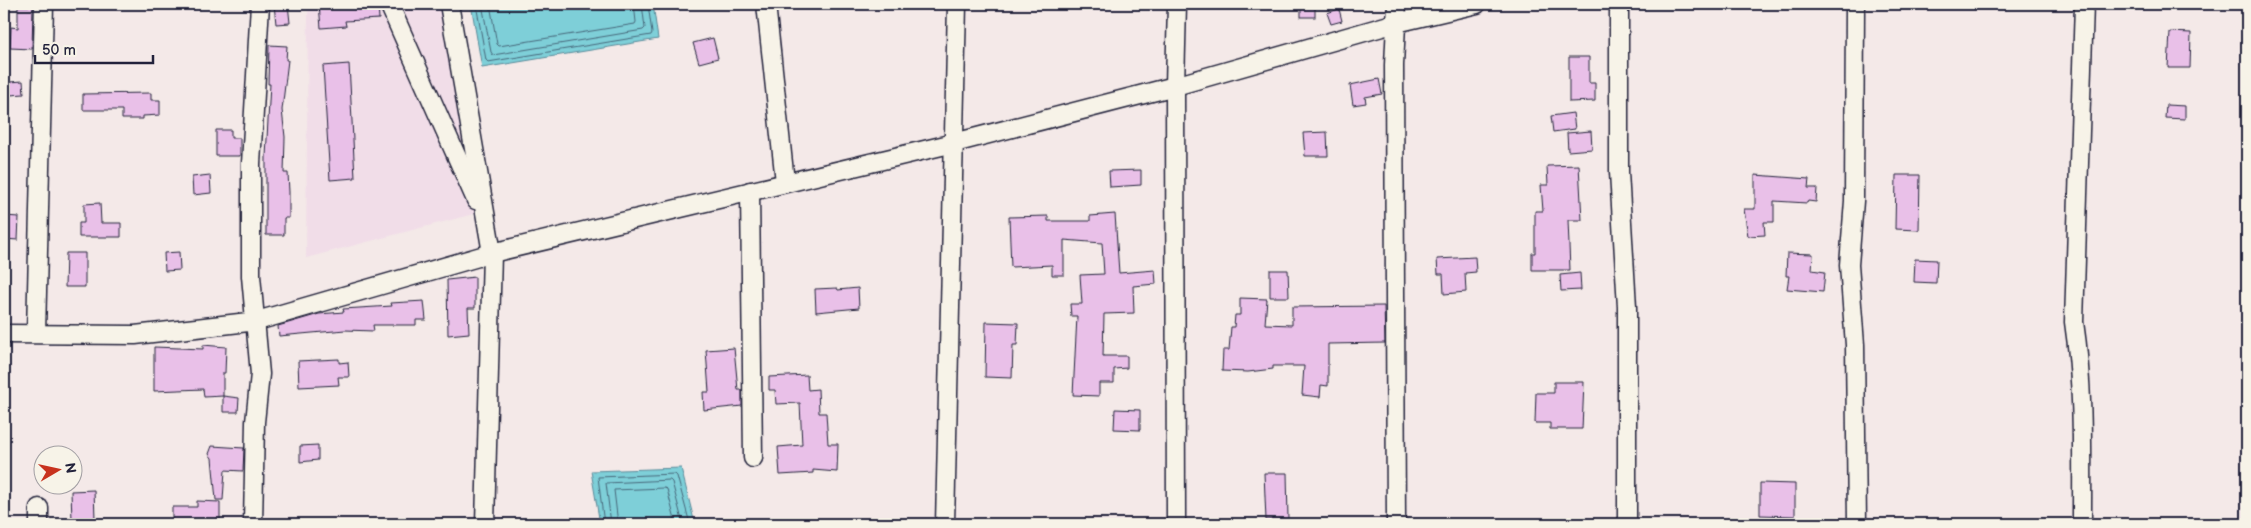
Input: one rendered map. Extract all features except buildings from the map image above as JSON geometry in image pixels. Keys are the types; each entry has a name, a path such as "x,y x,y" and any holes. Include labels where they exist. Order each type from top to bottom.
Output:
{"street":[{"path":"253,524 255,422 260,374 251,276 251,173 260,4"},
{"path":"389,4 479,207 489,235"},
{"path":"449,4 489,235 485,524"},
{"path":"766,4 785,182"},
{"path":"945,524 957,4"},
{"path":"1176,524 1175,86 1177,4"},
{"path":"1396,524 1394,65 1397,4"},
{"path":"4,334 135,335 256,321 489,235 750,191 954,143 1175,86 1396,23 1477,4"},
{"path":"1619,4 1619,172 1627,307 1627,524"},
{"path":"1855,4 1854,200 1849,265 1855,345 1857,524"},
{"path":"2082,524 2081,400 2079,356 2074,322 2084,4"},
{"path":"36,333 44,9"},
{"path":"750,191 754,458"}],"shaded area":[{"path":"308,4 446,4 485,211 306,258"}],"water":[{"path":"471,4 653,4 658,39 482,68"},
{"path":"681,468 695,524 600,524 591,471"}]}
